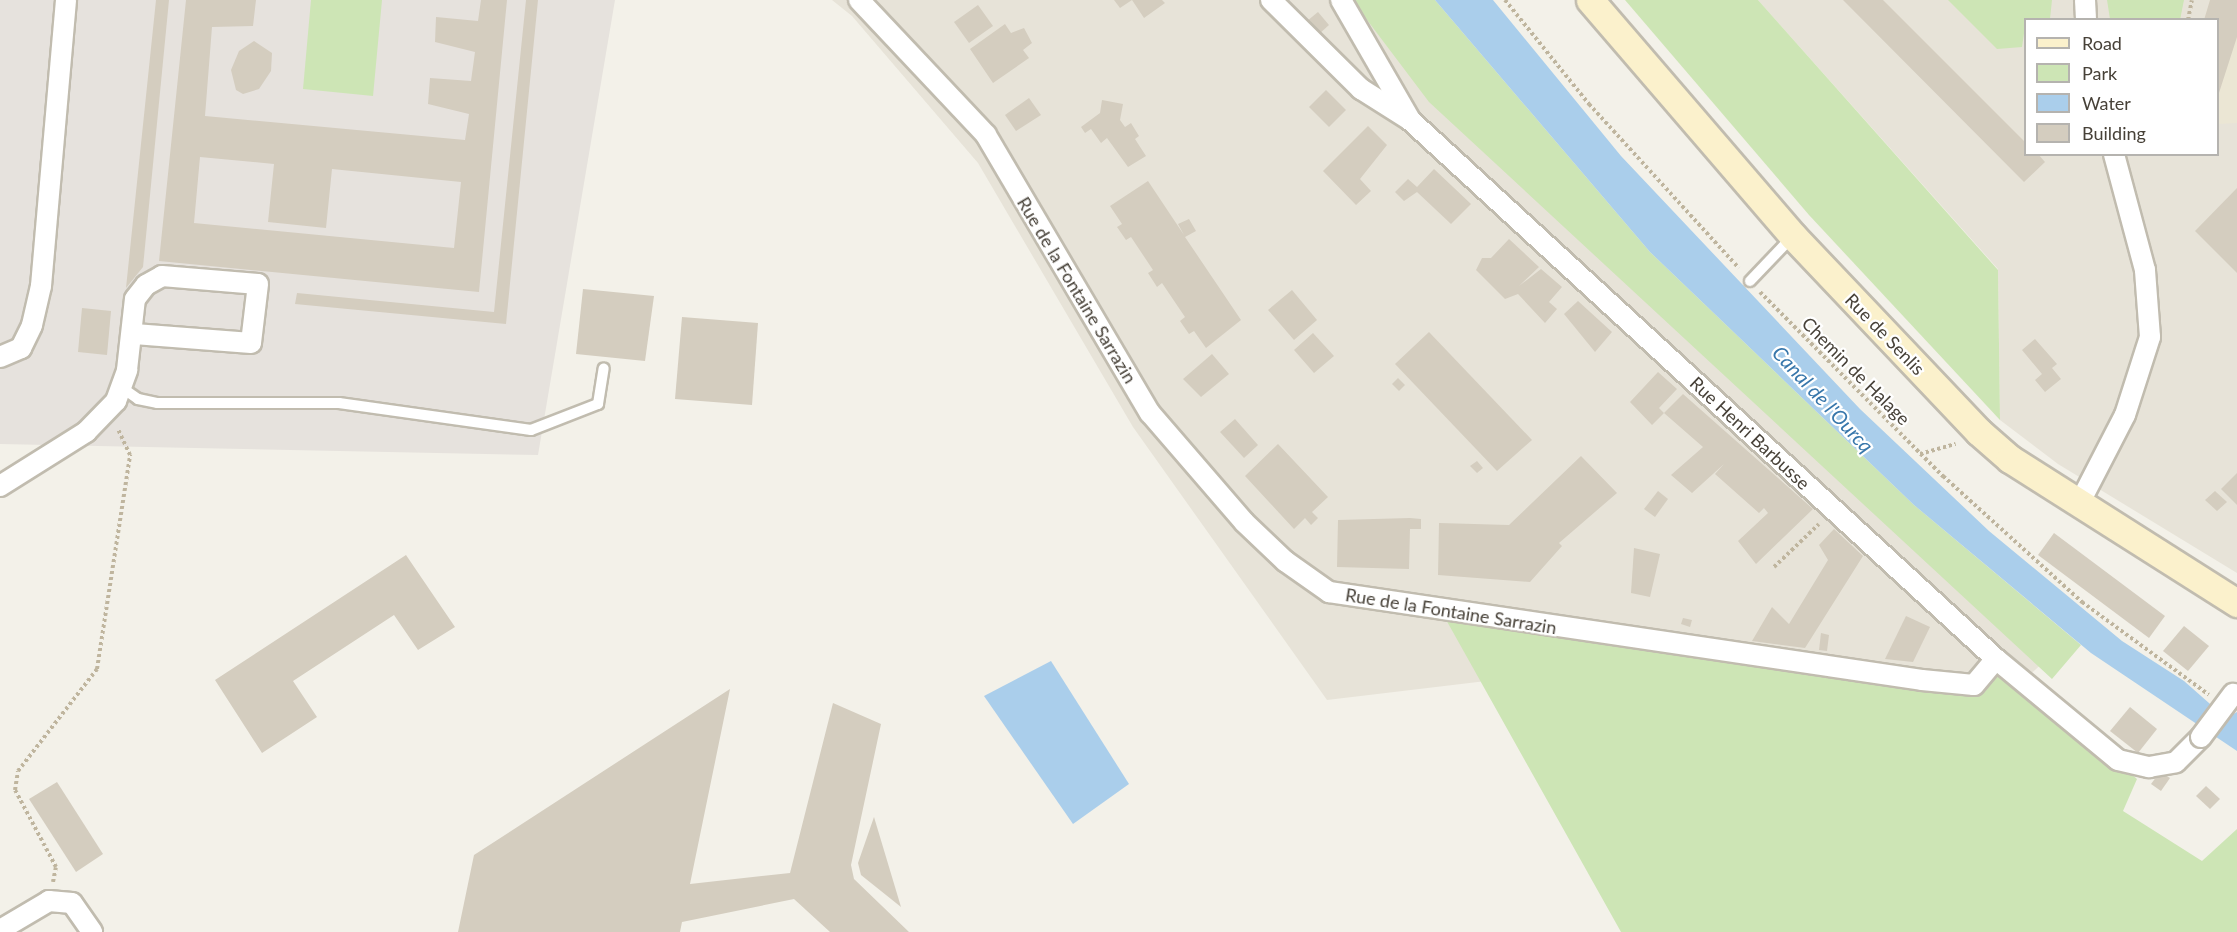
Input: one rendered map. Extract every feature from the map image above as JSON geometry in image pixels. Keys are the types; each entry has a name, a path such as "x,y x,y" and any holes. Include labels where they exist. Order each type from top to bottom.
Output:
{"main road":[{"name":"Rue de Senlis","path":"1590,0 1793,236 1980,432 2079,504 2237,603"}],"street":[{"path":"0,357 21,348 33,325 41,286 66,0"},
{"name":"Rue de la Fontaine Sarrazin","path":"859,0 986,135 1150,413 1244,522 1285,561 1329,592 1933,681 1974,685 1996,659"},
{"name":"Rue Henri Barbusse","path":"1271,0 1361,88 1410,120 1996,659 2118,760 2149,767 2176,762 2201,736 2229,694"},
{"path":"1341,0 1410,120"},
{"path":"2085,0 2086,18"},
{"path":"2079,504 2125,416 2151,337 2145,270 2115,156"},
{"path":"0,486 86,432 109,408 121,387 134,334 135,299 162,276 258,284 251,344 134,334"},
{"path":"0,930 49,901 72,903 92,932"}],"lane":[{"path":"1750,281 1793,236"},
{"path":"121,387 138,399 157,403 339,403 531,430 598,404 604,368"}],"path":[{"name":"Chemin de Halage","path":"1505,0 1589,104 1750,281 1920,454 2082,602 2229,694"},
{"path":"2188,18 2192,0"},
{"path":"49,901 56,867 15,789 18,771 97,669 130,455 109,408"},
{"path":"1920,454 1968,442 1980,432"},
{"path":"1774,567 1833,510"}],"shaded area":[{"path":"0,0 615,0 538,455 0,444"},
{"path":"832,0 1358,0 2061,646 1975,725 1628,664 1327,700 1133,427 978,163 852,16"},
{"path":"1758,0 2237,0 2237,573 2058,464 2000,420 1998,269"},
{"path":"2210,0 2237,0 2237,123 2219,124 2219,18 2205,18"}],"green space":[{"path":"311,0 382,0 373,96 303,89"},
{"path":"1352,0 1435,0 1650,252 1914,505 2081,645 2052,679 1429,102"},
{"path":"1625,0 1758,0 1998,270 2000,420 1809,215"},
{"path":"1948,0 2052,0 2050,18 2024,18 2022,47 1997,49"},
{"path":"2107,0 2184,0 2180,18 2110,18"},
{"path":"1440,609 1973,685 1996,659 2137,779 2123,811 2202,861 2237,829 2237,932 1621,932"}],"water":[{"name":"Canal de l'Ourcq","path":"1435,0 1493,0 1621,156 1860,409 1989,531 2122,641 2184,681 2226,718 2237,712 2237,751 2091,653 1914,505 1650,252"},
{"path":"1051,661 1129,784 1073,824 984,696"}],"building":[{"path":"156,0 169,0 143,267 126,288"},
{"path":"186,0 256,0 253,26 212,27 205,116 465,140 469,114 428,104 430,78 471,81 475,52 435,42 436,17 478,21 481,0 507,0 479,292 159,261","holes":["200,157 274,164 268,222 326,228 332,169 461,182 454,248 194,223"]},
{"path":"526,0 538,0 506,324 295,304 297,293 494,312"},
{"path":"1114,0 1132,0 1120,8"},
{"path":"1132,0 1162,0 1165,3 1144,18"},
{"path":"1843,0 1883,0 2024,141 2024,156 2040,156 2045,162 2024,182"},
{"path":"2210,0 2237,0 2237,37 2219,93 2219,18 2205,18"},
{"path":"978,5 993,26 969,43 954,22"},
{"path":"1318,12 1329,25 1319,34 1307,21"},
{"path":"1005,24 1011,33 1024,28 1032,43 1023,50 1029,58 993,83 970,49"},
{"path":"254,41 272,53 271,71 259,89 243,94 236,90 231,70 239,51"},
{"path":"1326,90 1346,110 1329,127 1309,107"},
{"path":"1029,98 1041,115 1016,131 1005,115"},
{"path":"1102,100 1123,104 1120,120 1125,127 1131,123 1139,136 1135,139 1146,156 1128,167 1107,138 1101,143 1091,129 1085,133 1081,127 1100,113"},
{"path":"1368,126 1387,145 1360,179 1371,191 1356,205 1323,171"},
{"path":"1434,169 1471,204 1451,224 1417,192 1404,201 1395,192 1408,179 1417,187"},
{"path":"1148,181 1184,235 1178,224 1189,219 1196,231 1185,237 1241,320 1206,348 1194,331 1189,334 1180,321 1185,317 1162,283 1157,287 1148,273 1153,270 1131,237 1126,240 1117,227 1122,224 1110,206"},
{"path":"2237,188 2237,273 2195,231"},
{"path":"1509,239 1539,267 1519,286 1541,269 1562,287 1549,302 1557,309 1545,323 1518,294 1505,299 1476,270 1482,258 1491,258"},
{"path":"583,289 654,296 645,361 576,354"},
{"path":"1292,290 1317,320 1294,340 1268,310"},
{"path":"1578,301 1612,332 1595,352 1564,314"},
{"path":"82,308 111,311 107,355 78,352"},
{"path":"682,317 758,323 752,405 675,399"},
{"path":"1429,332 1532,440 1497,471 1395,364"},
{"path":"1313,333 1334,356 1314,373 1294,350"},
{"path":"2035,339 2057,364 2052,368 2061,379 2045,392 2035,380 2042,374 2022,350"},
{"path":"1212,354 1229,374 1201,397 1183,379"},
{"path":"1658,372 1677,389 1659,408 1664,413 1652,425 1630,402"},
{"path":"1398,378 1405,385 1399,391 1392,384"},
{"path":"1683,394 1813,509 1756,564 1738,541 1768,513 1764,508 1759,513 1715,474 1724,464 1692,493 1671,475 1703,447 1664,413"},
{"path":"1235,419 1258,445 1244,458 1220,432"},
{"path":"1278,444 1328,497 1312,512 1318,518 1311,525 1305,518 1294,529 1245,476"},
{"path":"1581,456 1617,493 1559,543 1562,546 1530,582 1438,575 1439,523 1509,525"},
{"path":"1477,461 1483,468 1477,473 1470,466"},
{"path":"2237,473 2237,505 2221,489"},
{"path":"1658,491 1668,499 1655,517 1644,509"},
{"path":"2215,491 2227,502 2217,511 2205,500"},
{"path":"1421,519 1421,529 1410,529 1409,569 1337,567 1338,520"},
{"path":"1834,529 1863,556 1805,648 1752,641 1772,607 1789,624 1828,560 1819,545"},
{"path":"2054,533 2165,616 2149,638 2038,555"},
{"path":"1634,548 1660,554 1650,597 1631,593"},
{"path":"406,555 455,627 418,650 394,615 293,681 317,717 262,753 215,680"},
{"path":"1906,616 1930,627 1913,662 1885,659"},
{"path":"1683,618 1692,620 1690,627 1681,624"},
{"path":"2184,626 2209,646 2188,671 2163,651"},
{"path":"1821,633 1829,635 1827,651 1819,650"},
{"path":"730,689 690,884 790,873 833,703 881,724 851,865 854,879 909,932 830,932 794,899 682,922 680,932 458,932 474,855"},
{"path":"2130,707 2157,729 2138,753 2110,731"},
{"path":"2160,772 2170,778 2161,791 2151,784"},
{"path":"57,782 103,854 76,872 29,799"},
{"path":"2206,786 2220,799 2210,809 2196,796"},
{"path":"874,817 901,907 861,875 858,863"}]}
